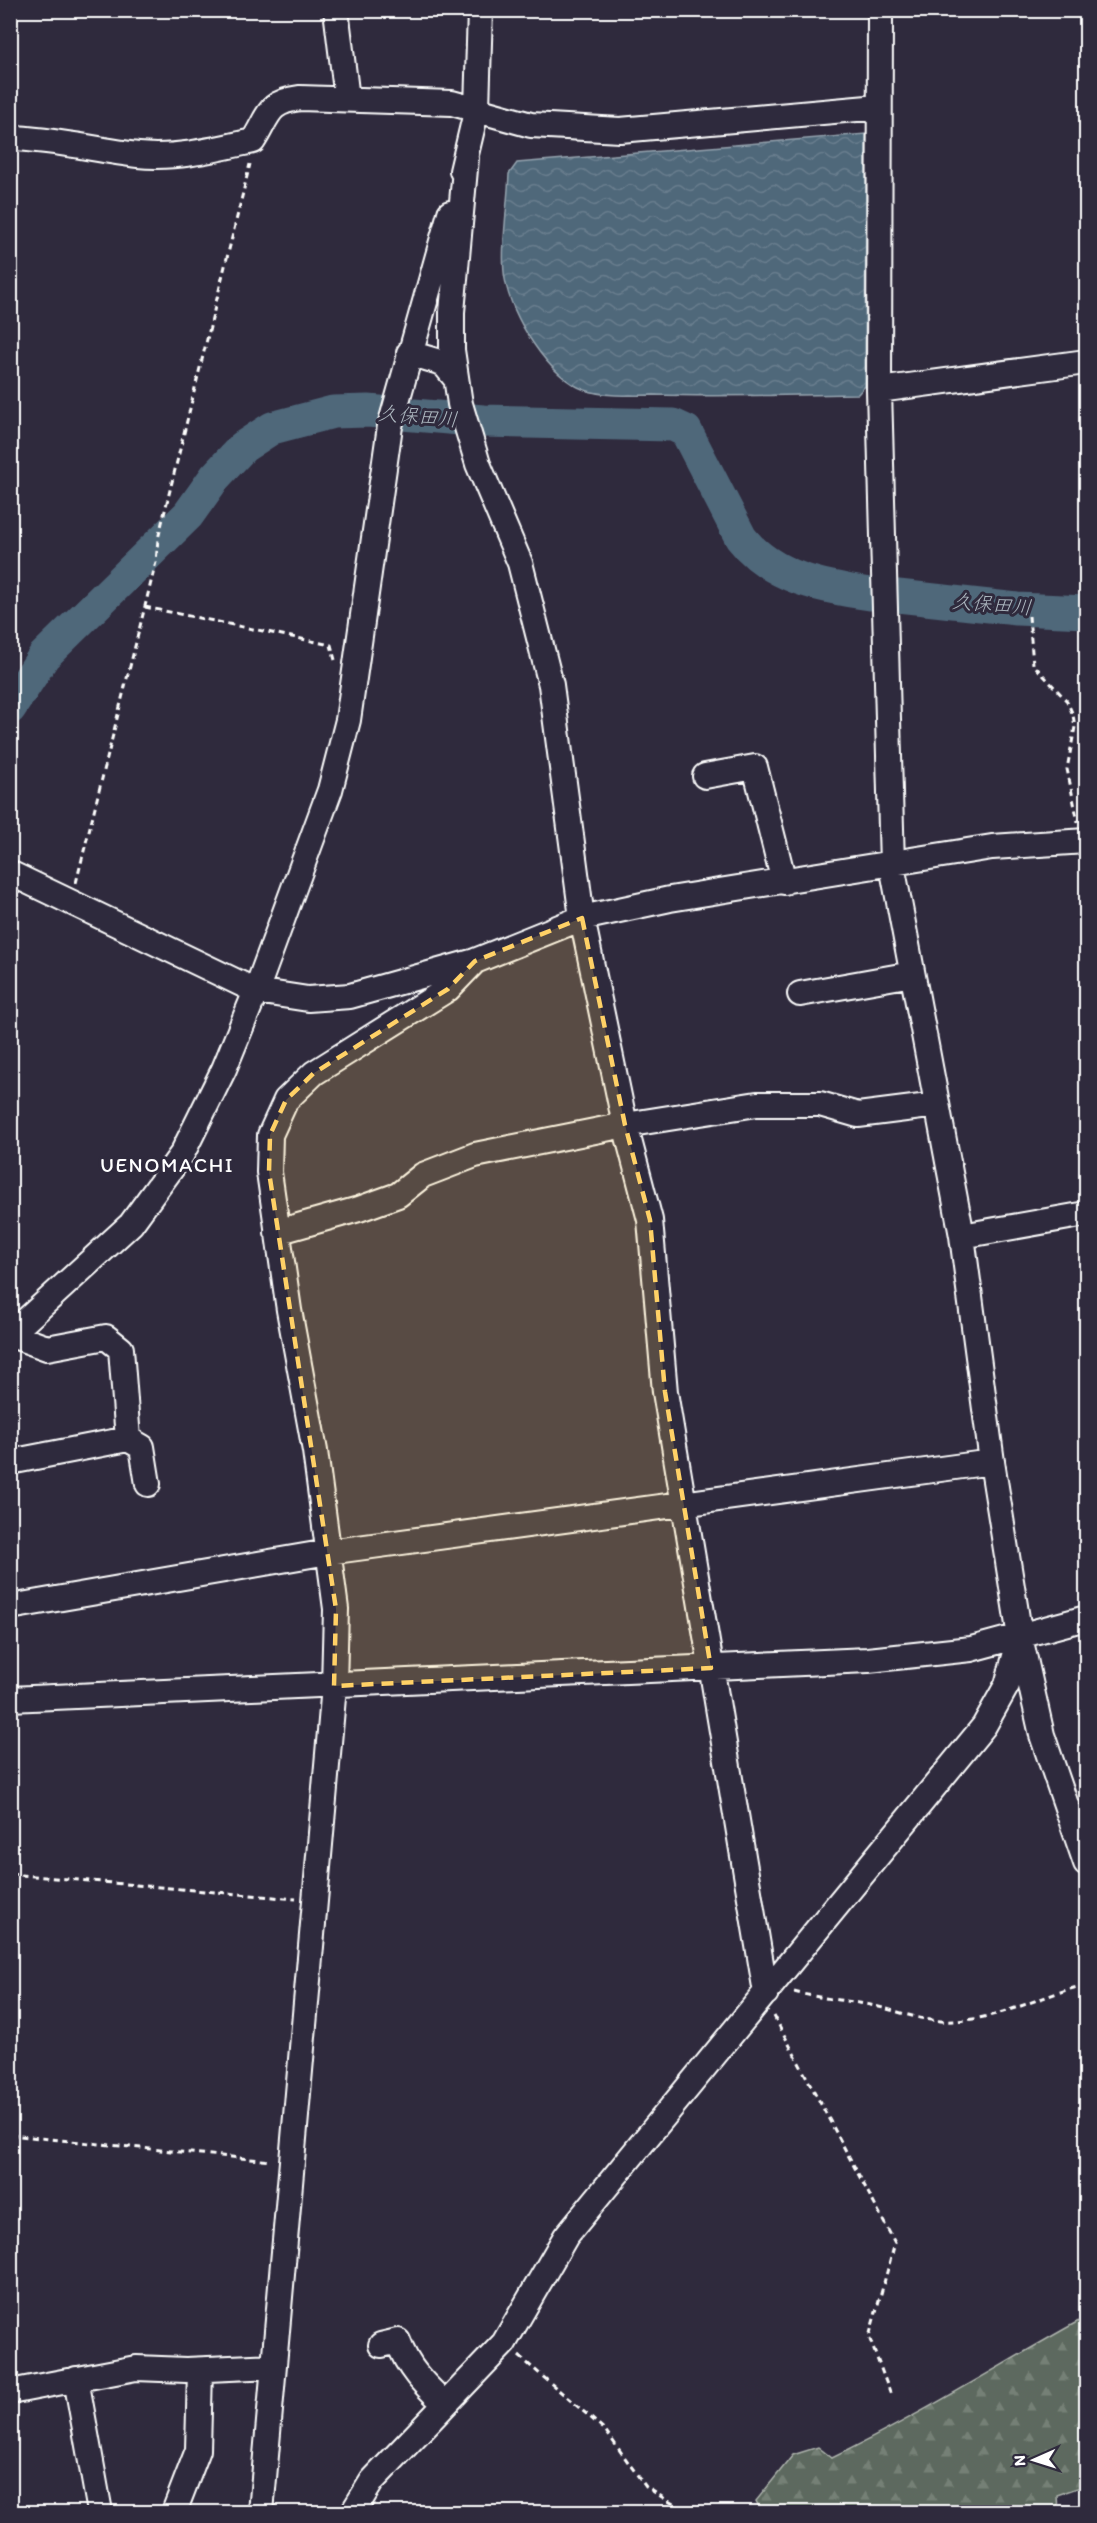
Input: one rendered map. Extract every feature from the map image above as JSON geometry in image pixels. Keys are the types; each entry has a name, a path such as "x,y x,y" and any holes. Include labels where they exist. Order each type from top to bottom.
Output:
{"street":[{"path":"336,10 347,99"},
{"path":"128,1439 121,1349 106,1337 46,1348 11,1335 131,1224 182,1154 224,1069 256,991 330,790 356,681 395,402 466,158 477,108 480,10"},
{"path":"880,10 879,390 892,865 962,1236 992,1462 1020,1636 1042,1735 1086,1863"},
{"path":"10,138 35,138 139,155 165,156 253,141 272,107 285,100 347,99 452,103 477,108 503,119 531,125 620,130 879,107"},
{"path":"466,158 452,312 452,350 460,404 478,464 520,563 540,634 551,685 582,918 625,1125 650,1221 665,1392 767,1992"},
{"path":"410,354 443,363 456,379"},
{"path":"879,390 1086,362"},
{"path":"705,776 755,767 784,882"},
{"path":"10,873 256,991 308,999 350,996 475,961 582,918 670,899 892,865 992,847 1084,842"},
{"path":"261,2512 272,2366 293,2163 334,1686 336,1609 315,1451 269,1172 270,1135 286,1100 314,1073 448,989 475,961"},
{"path":"800,994 912,974"},
{"path":"278,1232 398,1195 423,1175 476,1155 625,1125 757,1104 820,1104 858,1115 937,1105"},
{"path":"962,1236 1086,1214"},
{"path":"10,1462 128,1439 142,1447 148,1484"},
{"path":"10,1607 328,1552 992,1462"},
{"path":"10,1699 334,1686 920,1656 971,1649 1086,1618"},
{"path":"353,2512 372,2481 504,2343 566,2236 984,1726 1007,1685 1020,1636"},
{"path":"397,2341 404,2359 415,2376 445,2404"},
{"path":"10,2392 136,2368 200,2370 222,2366 272,2366"},
{"path":"174,2512 198,2450 200,2370"},
{"path":"76,2379 100,2512"}],"path":[{"path":"72,902 145,607 158,539 249,168 253,141"},
{"path":"145,607 331,645 342,678 356,681"},
{"path":"1029,616 1033,664 1061,694 1073,715 1075,727 1067,769 1084,842"},
{"path":"10,1874 315,1900"},
{"path":"767,1992 874,2006 935,2022 974,2019 1058,1991 1086,1985"},
{"path":"767,1992 895,2243 869,2337 892,2398"},
{"path":"10,2135 293,2163"},
{"path":"504,2343 605,2430 646,2487 686,2512"}],"highlighted area":[{"path":"582,918 625,1125 650,1220 665,1392 711,1668 334,1686 336,1609 269,1172 270,1135 286,1100 314,1073 448,989 475,961"}],"green space":[{"path":"1086,2317 1086,2485 1057,2495 1058,2512 868,2512 866,2507 837,2512 762,2512 756,2501 793,2455 818,2447 832,2458 928,2407"}],"water":[{"path":"866,134 865,386 858,394 704,396 601,394 571,383 545,359 533,344 515,310 505,279 504,268 509,174 517,163"}],"waterway":[{"name":"久保田川","path":"10,708 44,656 188,515 215,477 243,447 272,428 333,412 368,411 483,421 673,425 686,431 741,538 754,552 768,563 800,578 834,588 870,594"},
{"name":"久保田川","path":"898,596 1017,609 1086,612"}],"district":[{"name":"UENOMACHI","path":"167,1164"}]}
